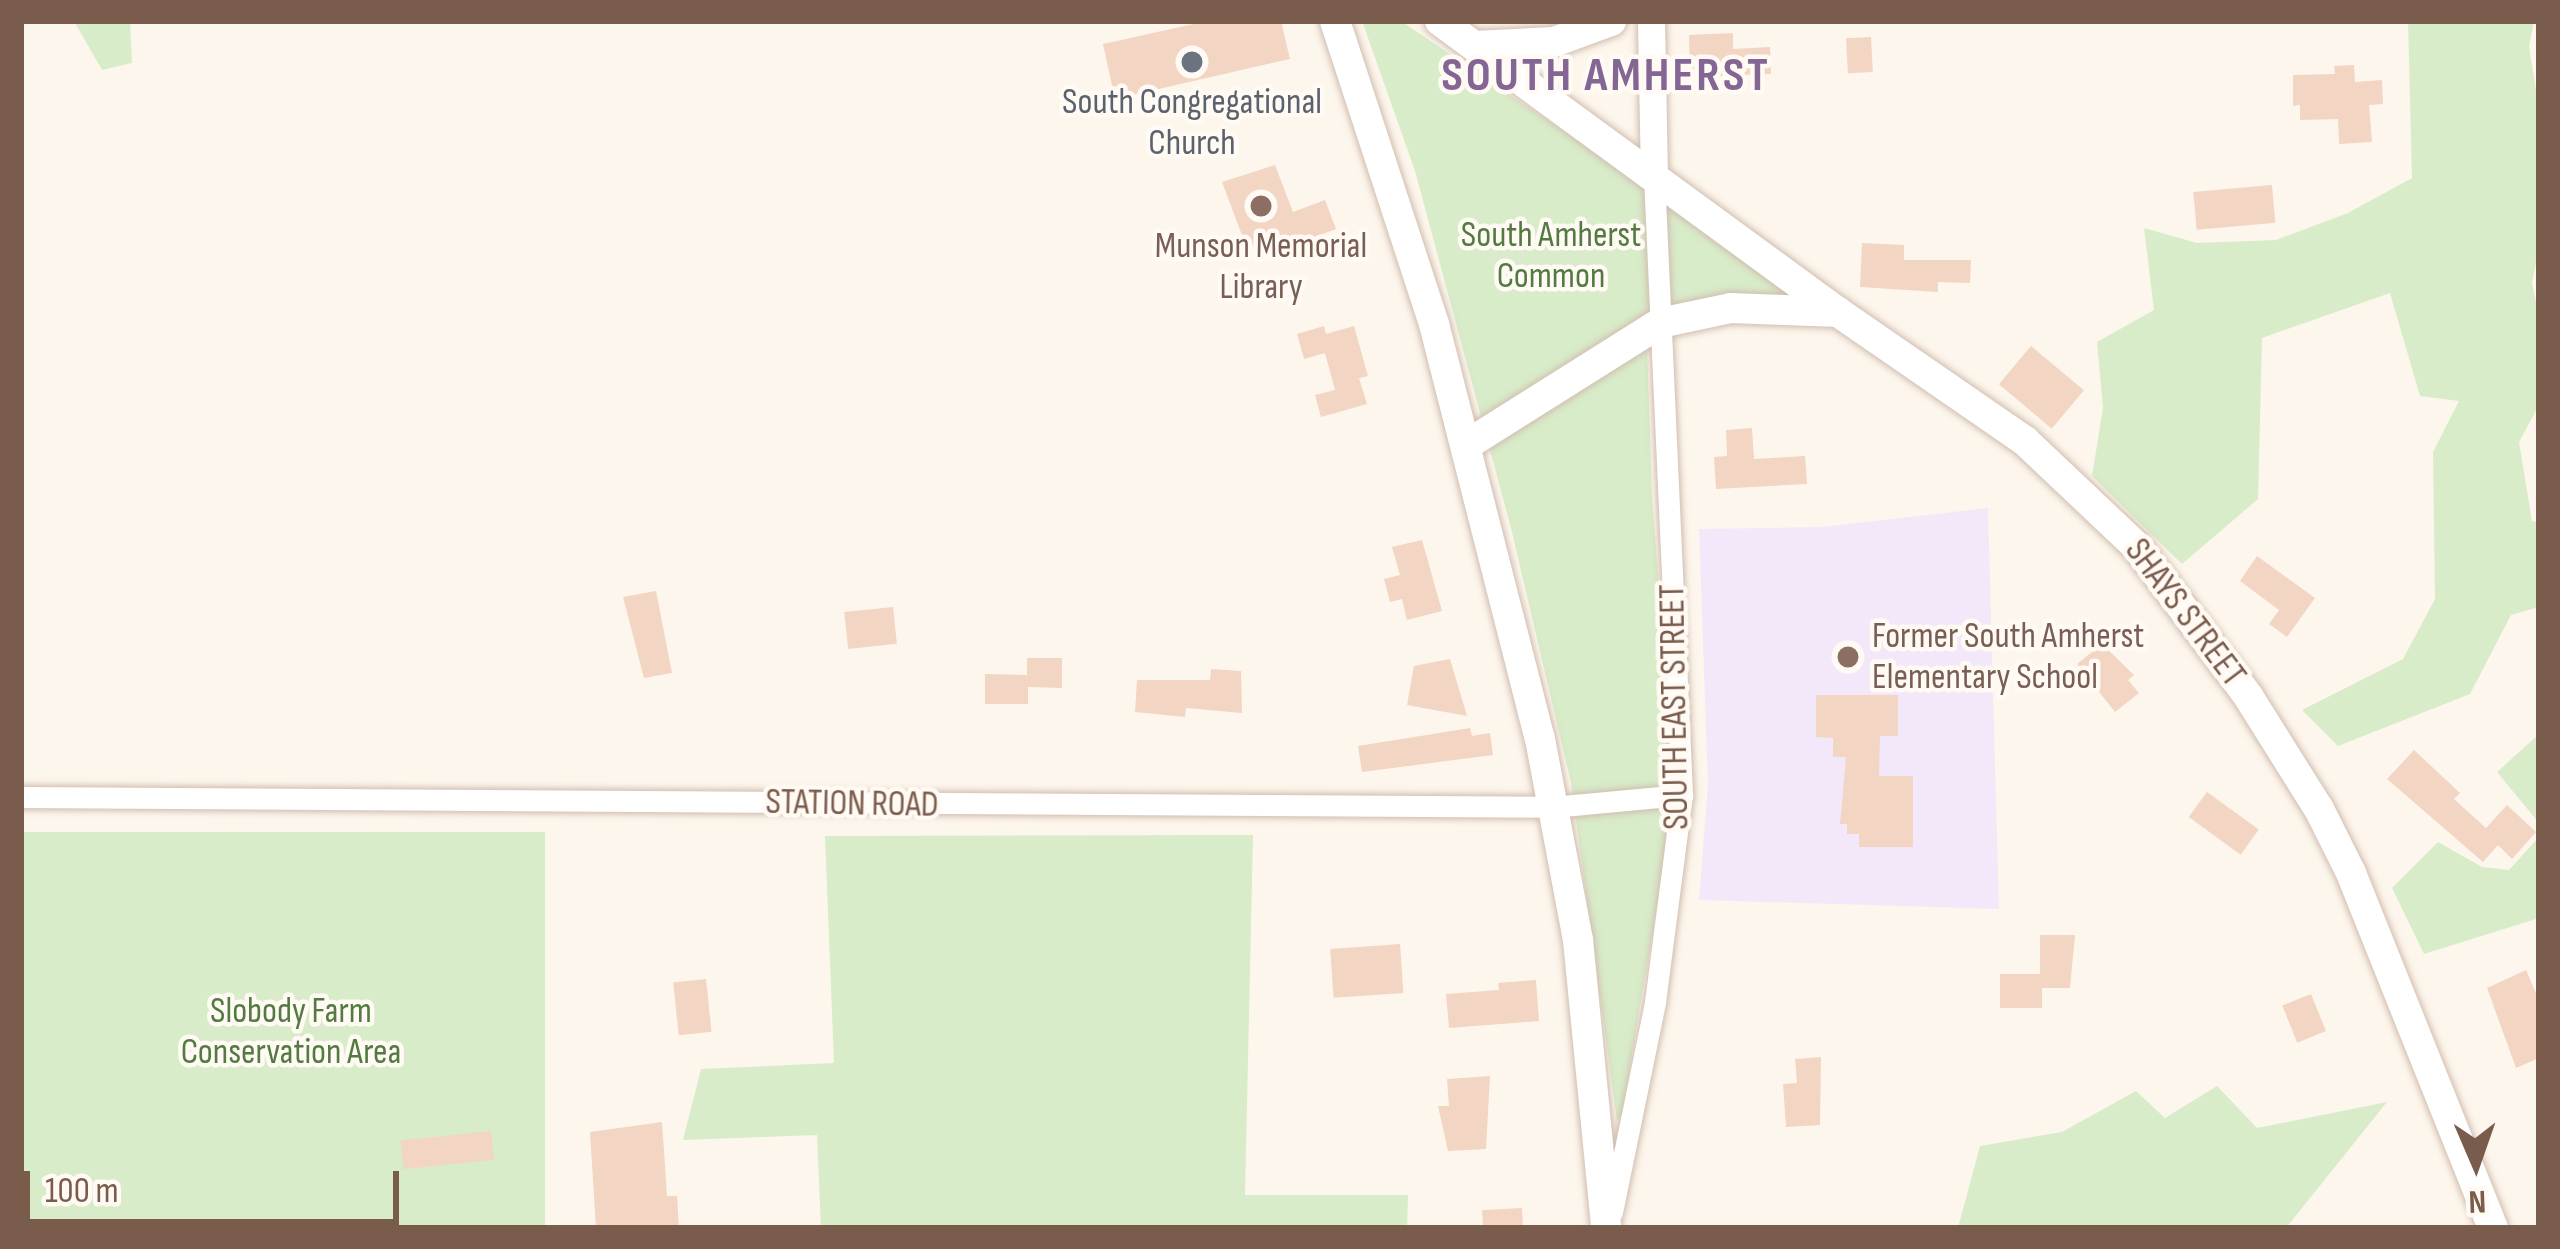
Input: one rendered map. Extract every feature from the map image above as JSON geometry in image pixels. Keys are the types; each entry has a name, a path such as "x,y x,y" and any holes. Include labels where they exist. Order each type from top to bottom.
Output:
{"main road":[{"name":"SOUTH EAST STREET","path":"1335,21 1468,444 1552,807 1578,940 1607,1228"},
{"path":"1440,21 1654,176"},
{"path":"1475,46 1533,45 1611,21"},
{"name":"SHAYS STREET","path":"1654,176 1838,312 1974,404 2080,488 2149,561 2302,778 2350,872 2493,1228"},
{"path":"1468,444 1660,323 1730,308 1838,312"}],"street":[{"path":"1651,21 1654,176"},
{"name":"SOUTH EAST STREET","path":"1607,1228 1655,1002 1682,795 1654,176"},
{"name":"STATION ROAD","path":"21,797 1552,807 1682,795"}],"shaded area":[{"name":"Former South Amherst Elementary School","path":"1988,508 1999,909 1699,900 1708,785 1699,529 1822,527"}],"green space":[{"path":"74,21 130,21 132,63 102,70"},
{"name":"South Amherst Common","path":"1362,21 1401,21 1641,184 1793,299 1646,315 1652,495 1675,798 1622,1114 1617,1121 1571,783 1511,528 1415,171"},
{"path":"2408,21 2534,21 2529,47 2539,109 2539,248 2532,283 2539,316 2539,405 2519,442 2532,521 2539,522 2539,607 2511,615 2470,694 2338,746 2302,710 2403,659 2435,599 2433,452 2459,401 2420,396 2390,293 2262,338 2258,499 2182,564 2092,476 2103,408 2097,342 2154,310 2144,228 2197,243 2276,240 2348,213 2412,178"},
{"path":"2539,734 2539,823 2497,772"},
{"name":"Slobody Farm Conservation Area","path":"21,832 545,832 545,1228 21,1228"},
{"path":"1253,835 1245,1195 1408,1195 1407,1228 821,1228 817,1135 683,1140 701,1069 834,1063 825,836"},
{"path":"2539,837 2539,918 2424,954 2392,888 2438,842 2482,867 2509,870"},
{"path":"2217,1086 2257,1128 2387,1102 2286,1228 1958,1228 1980,1146 2062,1132 2136,1091 2165,1118"}],"building":[{"name":"South Congregational Church","path":"1207,21 1281,21 1290,59 1115,99 1103,44"},
{"path":"1733,33 1733,49 1770,47 1771,74 1690,77 1689,35"},
{"path":"1871,37 1873,72 1848,73 1846,38"},
{"path":"2354,65 2355,82 2382,80 2383,104 2369,105 2372,142 2339,144 2338,119 2300,120 2300,105 2293,106 2293,75 2335,74 2334,66"},
{"name":"Munson Memorial Library","path":"1275,165 1293,212 1325,200 1336,229 1284,248 1282,242 1255,252 1252,244 1246,246 1222,182"},
{"path":"2272,185 2275,223 2197,230 2193,192"},
{"path":"1862,243 1904,245 1904,260 1971,260 1970,283 1938,282 1938,292 1860,287"},
{"path":"1324,326 1326,334 1354,326 1368,376 1359,378 1367,404 1321,417 1315,395 1335,390 1325,353 1304,359 1297,334"},
{"path":"2031,346 2084,390 2052,429 1999,384"},
{"path":"1752,428 1754,459 1805,456 1807,484 1716,489 1714,457 1727,456 1726,430"},
{"path":"1422,540 1442,611 1407,620 1402,599 1390,602 1384,579 1400,575 1392,547"},
{"path":"2257,556 2315,598 2287,637 2269,624 2279,610 2240,581"},
{"path":"656,591 672,673 644,678 623,597"},
{"path":"893,607 897,644 848,649 844,612"},
{"path":"2102,644 2134,675 2128,680 2139,693 2115,712 2077,664"},
{"path":"1027,658 1062,658 1062,688 1028,687 1028,704 985,704 985,674 1027,675"},
{"path":"1450,659 1467,716 1407,705 1414,666"},
{"path":"1211,669 1241,671 1242,713 1186,708 1185,717 1135,712 1137,680 1210,680"},
{"name":"Former South Amherst Elementary School","path":"1816,695 1898,695 1898,736 1880,736 1879,776 1913,776 1913,847 1859,847 1859,834 1847,834 1847,824 1840,824 1846,757 1833,757 1833,738 1816,737"},
{"path":"1470,728 1472,736 1490,733 1493,755 1362,772 1358,746"},
{"path":"2414,750 2460,793 2454,799 2486,828 2507,805 2536,832 2512,859 2498,845 2483,862 2387,779"},
{"path":"2207,792 2259,830 2241,855 2189,817"},
{"path":"2040,935 2075,935 2070,988 2042,988 2042,1008 2000,1008 2000,974 2040,974"},
{"path":"1400,944 1403,993 1334,998 1330,949"},
{"path":"2526,970 2539,1000 2539,1058 2516,1068 2487,988"},
{"path":"706,979 712,1032 679,1035 673,982"},
{"path":"1536,980 1539,1021 1449,1028 1446,994 1499,990 1498,983"},
{"path":"2311,994 2326,1031 2297,1043 2282,1006"},
{"path":"1821,1057 1820,1125 1786,1127 1783,1084 1797,1083 1795,1059"},
{"path":"1490,1076 1486,1149 1448,1151 1438,1106 1449,1106 1447,1079"},
{"path":"662,1122 667,1196 677,1196 679,1228 596,1228 590,1132"},
{"path":"491,1131 494,1160 404,1169 400,1141"},
{"path":"1522,1208 1523,1228 1483,1228 1482,1210"}],"place":[{"name":"South Congregational Church","path":"1192,62"},
{"name":"Munson Memorial Library","path":"1261,206"},
{"name":"Former South Amherst Elementary School","path":"1848,657"}],"district":[{"name":"SOUTH AMHERST","path":"1606,76"}]}
